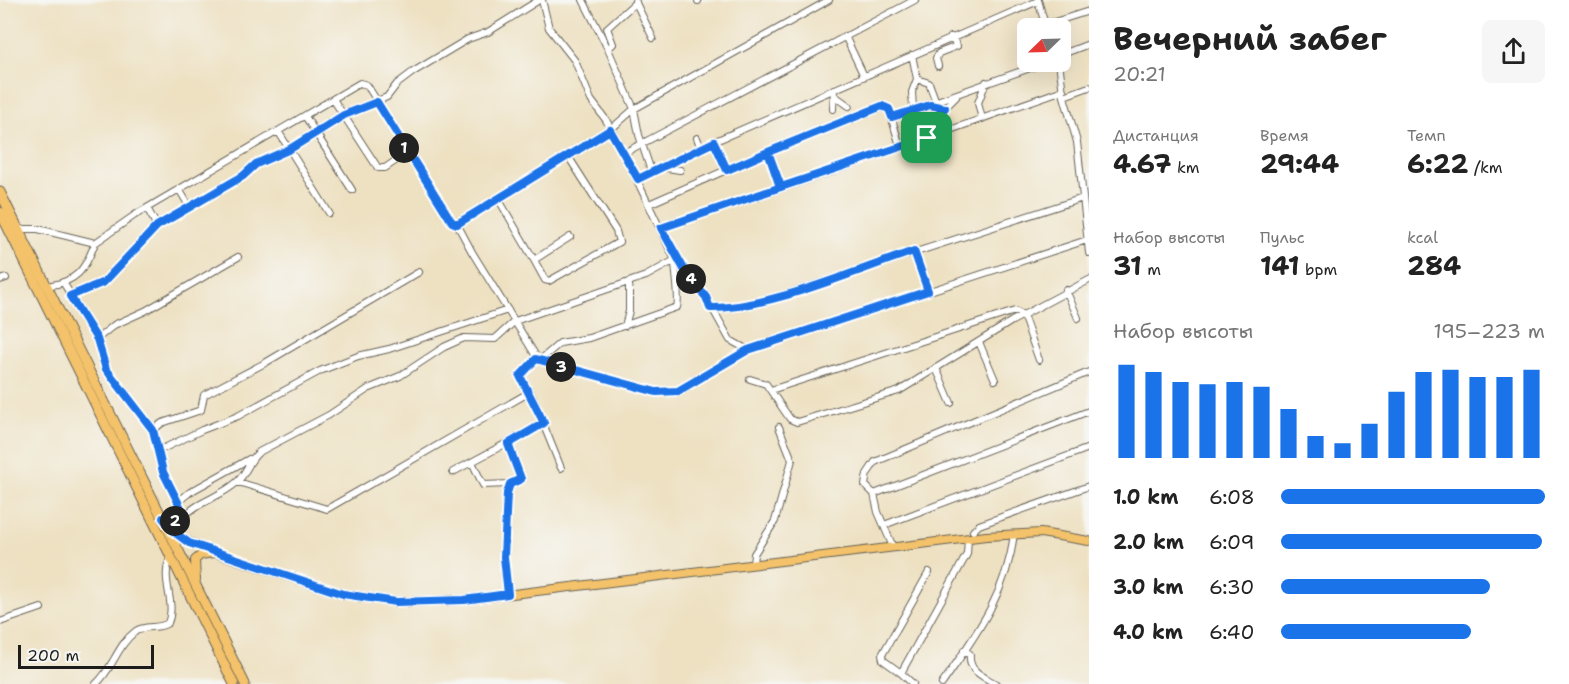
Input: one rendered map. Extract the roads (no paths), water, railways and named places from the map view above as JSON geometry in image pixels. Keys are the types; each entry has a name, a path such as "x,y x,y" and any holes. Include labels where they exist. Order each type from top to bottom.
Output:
{"highway":[{"path":"0,192 245,684"},
{"path":"0,212 234,684"}],"main road":[{"path":"163,518 180,538 216,554"},
{"path":"201,594 194,574 195,560 207,552 309,584 375,601 429,602 892,547 971,535 1057,534 1089,541"}],"street":[{"path":"70,296 104,282 157,226 243,176 256,164 290,149 344,115 387,97 397,84 413,72 468,39 488,32 541,0 549,28 575,61 591,100 606,120 624,153 670,246 675,260 675,290 679,302 676,307 626,326 588,338 560,343 520,376 544,423 561,468"},
{"path":"583,0 608,49 634,109 641,142 651,171"},
{"path":"457,224 610,130 634,109 829,0"},
{"path":"624,153 641,142 915,0"},
{"path":"638,179 701,147 835,93 864,76 1038,0 1043,18"},
{"path":"597,27 609,24 635,1 653,38"},
{"path":"1070,18 1089,11"},
{"path":"608,49 613,44 608,30 609,24"},
{"path":"845,36 864,76"},
{"path":"938,66 936,58 939,53 957,46 951,37"},
{"path":"1071,51 1089,44"},
{"path":"912,55 917,79 912,92 913,109"},
{"path":"892,117 1017,72"},
{"path":"1061,72 1077,142 1085,197 1089,253"},
{"path":"917,79 929,83 933,104"},
{"path":"982,119 978,103 986,82"},
{"path":"47,286 63,282 83,271 95,243 147,208 360,83 367,85 407,153 452,222 457,224 538,360 656,392 678,391 748,350 1088,240"},
{"path":"661,228 982,119 1089,87"},
{"path":"835,93 849,106"},
{"path":"833,109 835,93"},
{"path":"927,138 929,124 959,94"},
{"path":"333,99 378,168 385,168 407,153"},
{"path":"933,104 945,108"},
{"path":"649,204 882,106 889,109 900,147"},
{"path":"304,116 352,190"},
{"path":"278,131 329,213"},
{"path":"697,138 701,147"},
{"path":"714,142 727,170"},
{"path":"768,152 781,187"},
{"path":"499,200 545,280 549,281 619,242 616,231 568,156"},
{"path":"664,165 667,168 680,170"},
{"path":"179,189 189,206"},
{"path":"710,308 729,308 774,298 1085,197 1089,189"},
{"path":"147,208 157,226"},
{"path":"18,229 38,229 95,243"},
{"path":"534,260 570,237"},
{"path":"670,246 678,255 689,278 700,288 730,340 748,350"},
{"path":"914,251 928,291"},
{"path":"97,339 114,325 146,311 238,256"},
{"path":"179,501 190,492 250,459 273,443 329,415 368,389 418,365 444,347 464,338 495,339 515,321 629,282 675,260"},
{"path":"153,430 162,423 201,410 204,395 265,363 419,272"},
{"path":"750,379 762,382 771,390 790,419 797,422 892,394 1023,315 1088,279"},
{"path":"63,282 97,339 106,369 153,430 163,472 179,501 184,514 182,518"},
{"path":"626,326 629,311 629,282"},
{"path":"1066,290 1078,318"},
{"path":"158,451 238,416 320,371 508,310"},
{"path":"771,390 1015,311 1023,315 1039,360"},
{"path":"979,342 995,380"},
{"path":"936,368 951,403"},
{"path":"892,547 874,494 865,484 867,474 875,462 1089,372"},
{"path":"238,482 327,509 530,392"},
{"path":"874,494 1089,411"},
{"path":"453,472 544,423"},
{"path":"753,564 754,554 775,521 792,460 779,427"},
{"path":"472,462 483,485 510,484 521,479 508,444"},
{"path":"884,525 1089,448"},
{"path":"163,518 174,521 182,518 188,511 238,482 250,459"},
{"path":"508,594 504,557 507,493 510,484"},
{"path":"901,673 967,554 971,535 979,525 1089,486"},
{"path":"942,684 1001,592 1009,568 1014,534"},
{"path":"96,684 108,673 112,660 134,632 141,628 162,627 168,623 171,613 166,580 171,557"},
{"path":"913,684 883,660 882,655 929,572"},
{"path":"0,622 26,611 41,608"},
{"path":"964,650 970,654 969,663 973,670 996,684"}]}
